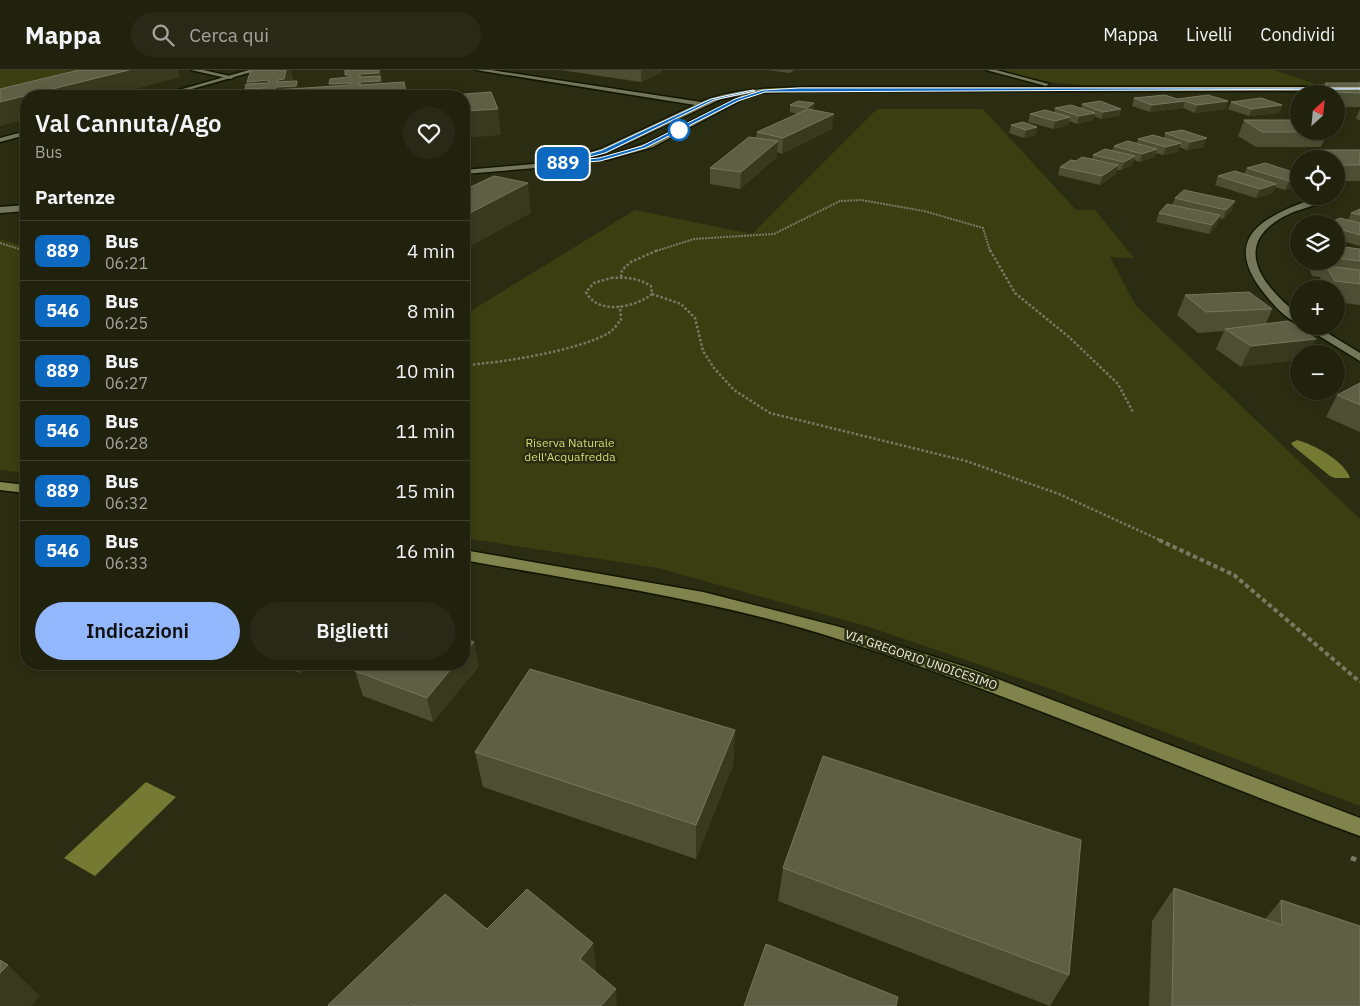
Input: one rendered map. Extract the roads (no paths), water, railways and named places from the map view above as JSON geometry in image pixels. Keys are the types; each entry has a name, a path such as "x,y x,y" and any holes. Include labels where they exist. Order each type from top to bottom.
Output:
{"street":[{"path":"194,70 231,77"},
{"path":"183,90 256,70"},
{"path":"479,70 724,107"},
{"path":"990,70 1073,90"},
{"path":"560,163 604,152 702,104 734,94 764,91 800,89 1360,89"},
{"path":"470,171 600,159 643,147 724,107 764,91"},
{"path":"0,140 20,135"},
{"path":"1290,312 1271,296 1258,278 1251,262 1250,248 1253,237 1266,225 1305,205"},
{"path":"0,210 20,208"},
{"path":"1323,335 1360,358"},
{"path":"0,486 20,488"},
{"name":"VIA GREGORIO UNDICESIMO","path":"470,556 703,598 780,616 867,641 963,673 1360,826"}],"park label":[{"name":"Riserva Naturale dell'Acquafredda","path":"570,450"}]}
